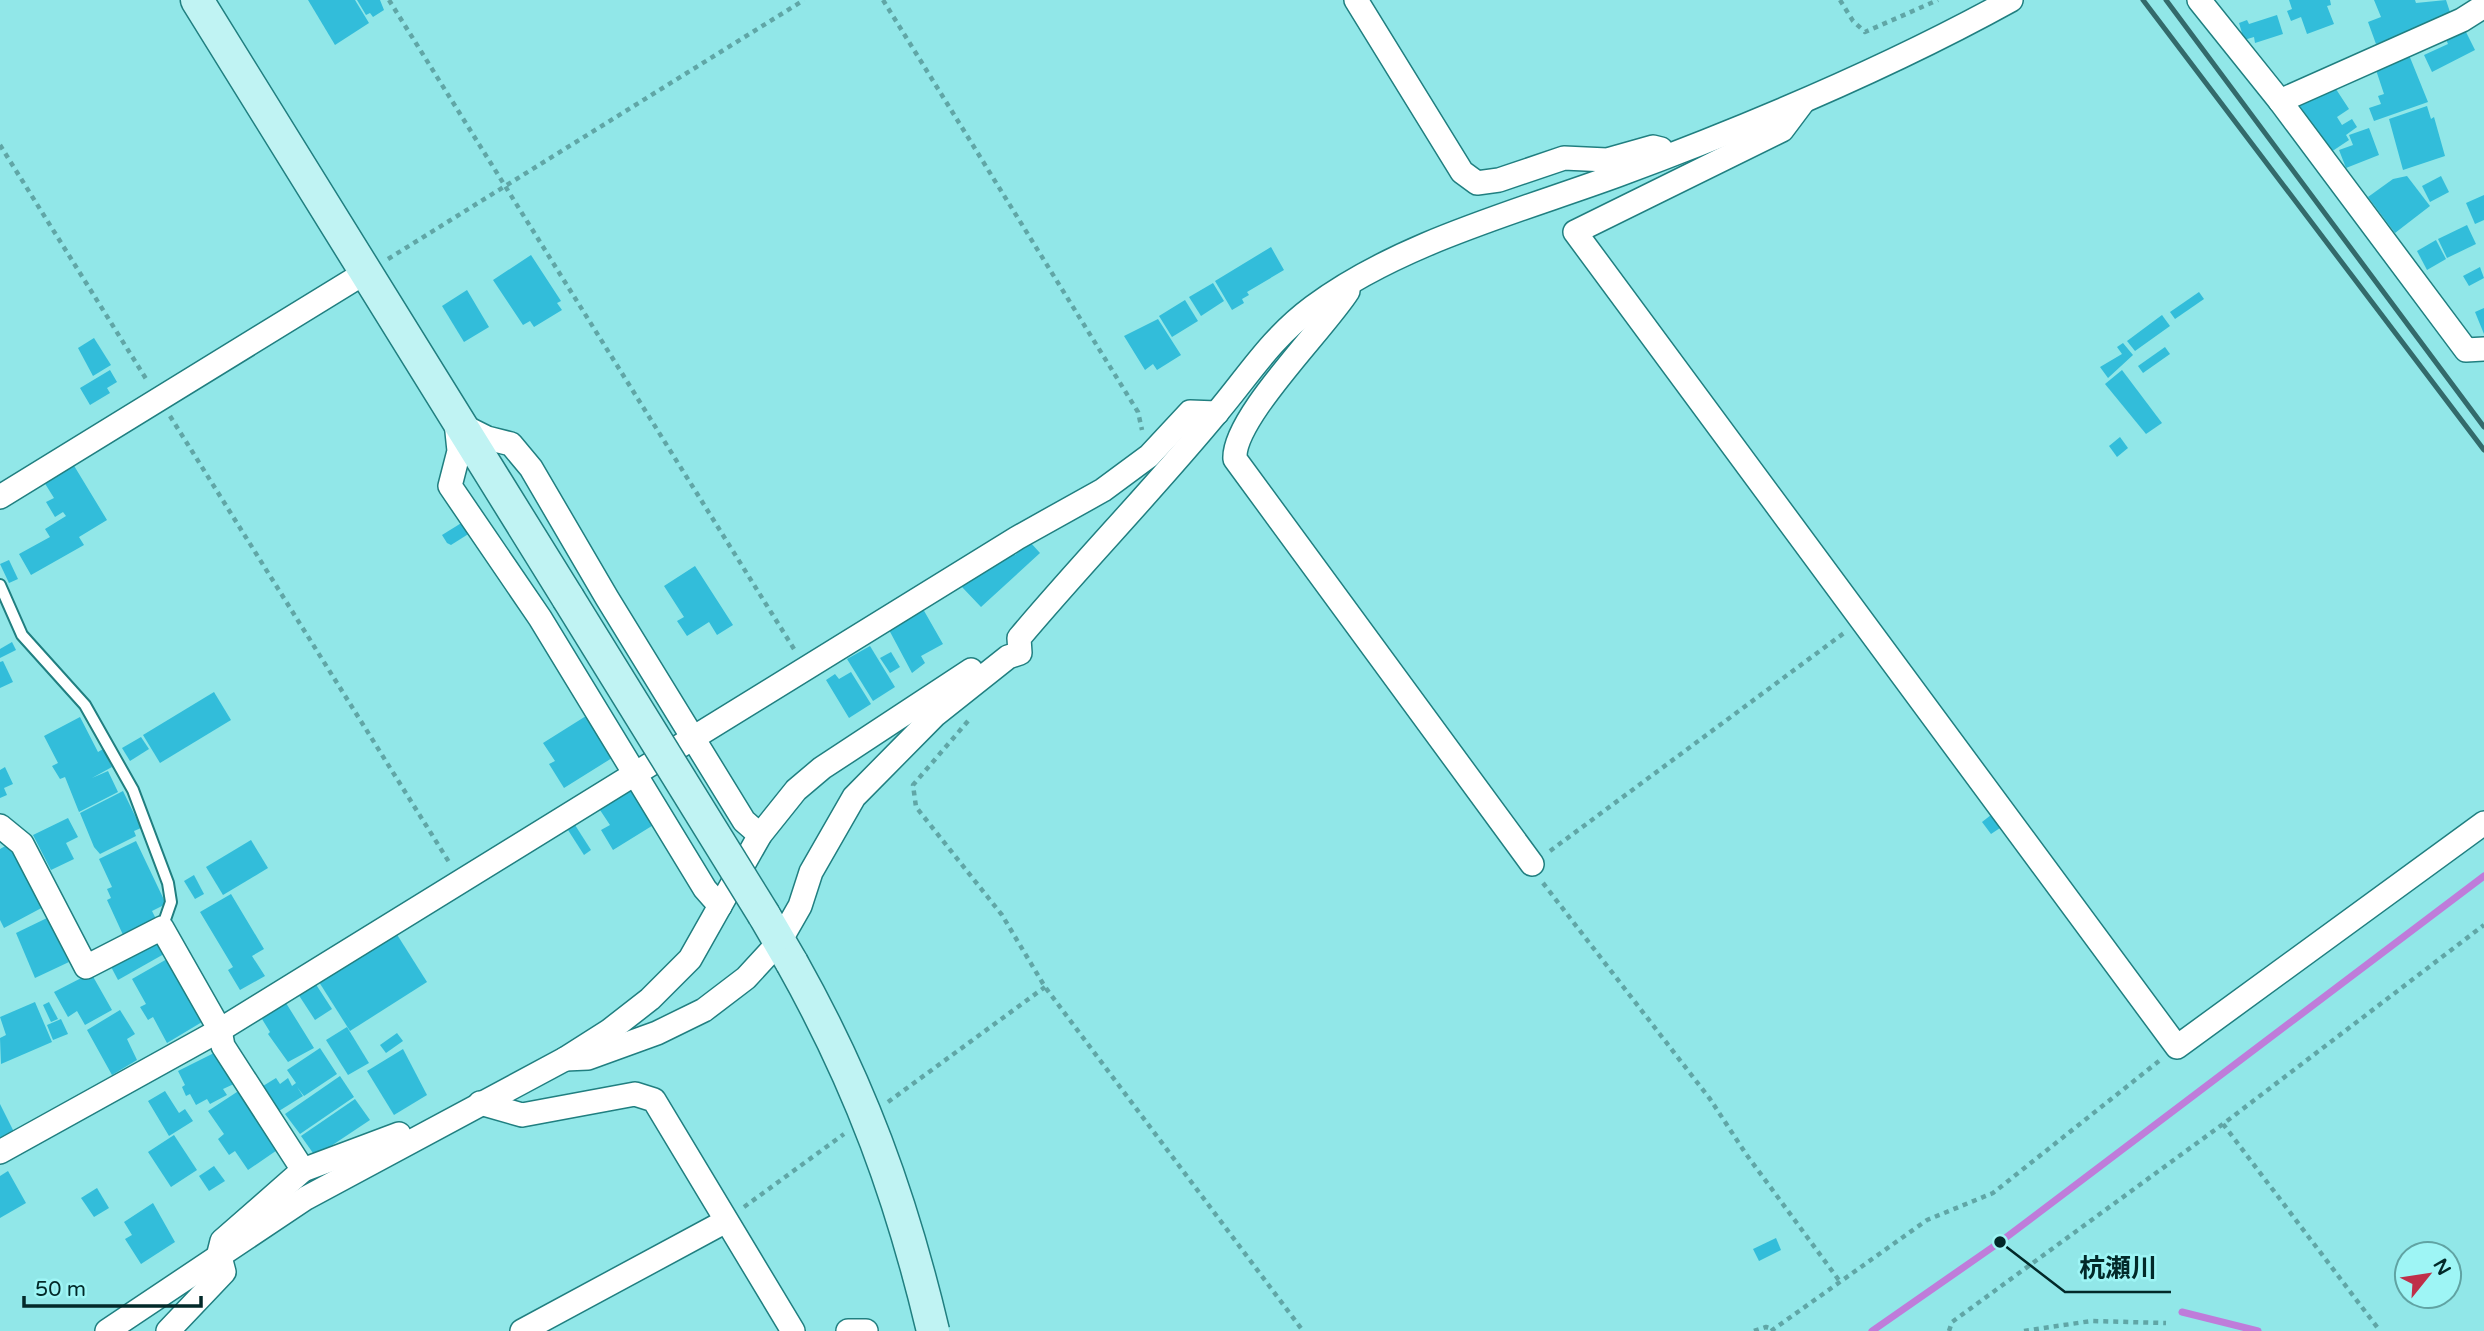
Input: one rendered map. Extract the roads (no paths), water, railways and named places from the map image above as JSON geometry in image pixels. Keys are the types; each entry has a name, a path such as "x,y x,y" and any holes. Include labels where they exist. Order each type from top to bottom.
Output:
{"street":[{"path":"197,0 456,422 779,939 832,1034 876,1135 914,1250 933,1331"},
{"path":"1356,0 1462,172 1477,183 1499,180 1564,158 1607,160 1653,147 1678,153"},
{"path":"107,1331 219,1253 306,1198 565,1059 609,1031 658,991 690,959 760,835 781,806 822,768 1020,638 1217,413 1246,372 1288,326 1348,286 1417,246 1678,153 1803,102 2011,0"},
{"path":"2199,0 2280,100 2466,350 2484,349"},
{"path":"2280,100 2462,20 2484,6"},
{"path":"1803,102 1782,131 1574,232 2177,1047 2484,823"},
{"path":"0,497 366,272"},
{"path":"1348,286 1348,292 1336,311 1300,351 1237,439 1235,459 1532,864"},
{"path":"0,1152 220,1030 1017,538 1103,490 1149,456 1190,412 1217,413"},
{"path":"456,422 488,438 511,444 531,468 744,821 760,835"},
{"path":"456,422 459,451 450,486 540,618 705,889 720,906"},
{"path":"565,1059 587,1058 657,1033 704,1010 746,978 779,939 800,906 811,872 854,797 936,715 1008,657 1020,653 1020,638"},
{"path":"0,826 22,845 86,967 162,928 220,1030 223,1046 303,1170"},
{"path":"480,1103 522,1115 635,1094 654,1100 793,1331"},
{"path":"168,1331 224,1272 219,1253 222,1241 303,1170 415,1128 429,1130"},
{"path":"522,1331 726,1221"},
{"path":"848,1331 866,1331"}],"lane":[{"path":"0,585 22,635 85,705 133,790 168,883 171,902 162,928"}],"waterway":[{"path":"1872,1331 2000,1242 2484,876"},
{"path":"2182,1312 2258,1331"}],"railway":[{"path":"2143,0 2484,450"},
{"path":"2166,0 2484,427"}],"place":[{"name":"杭瀬川","path":"2000,1242"}]}
